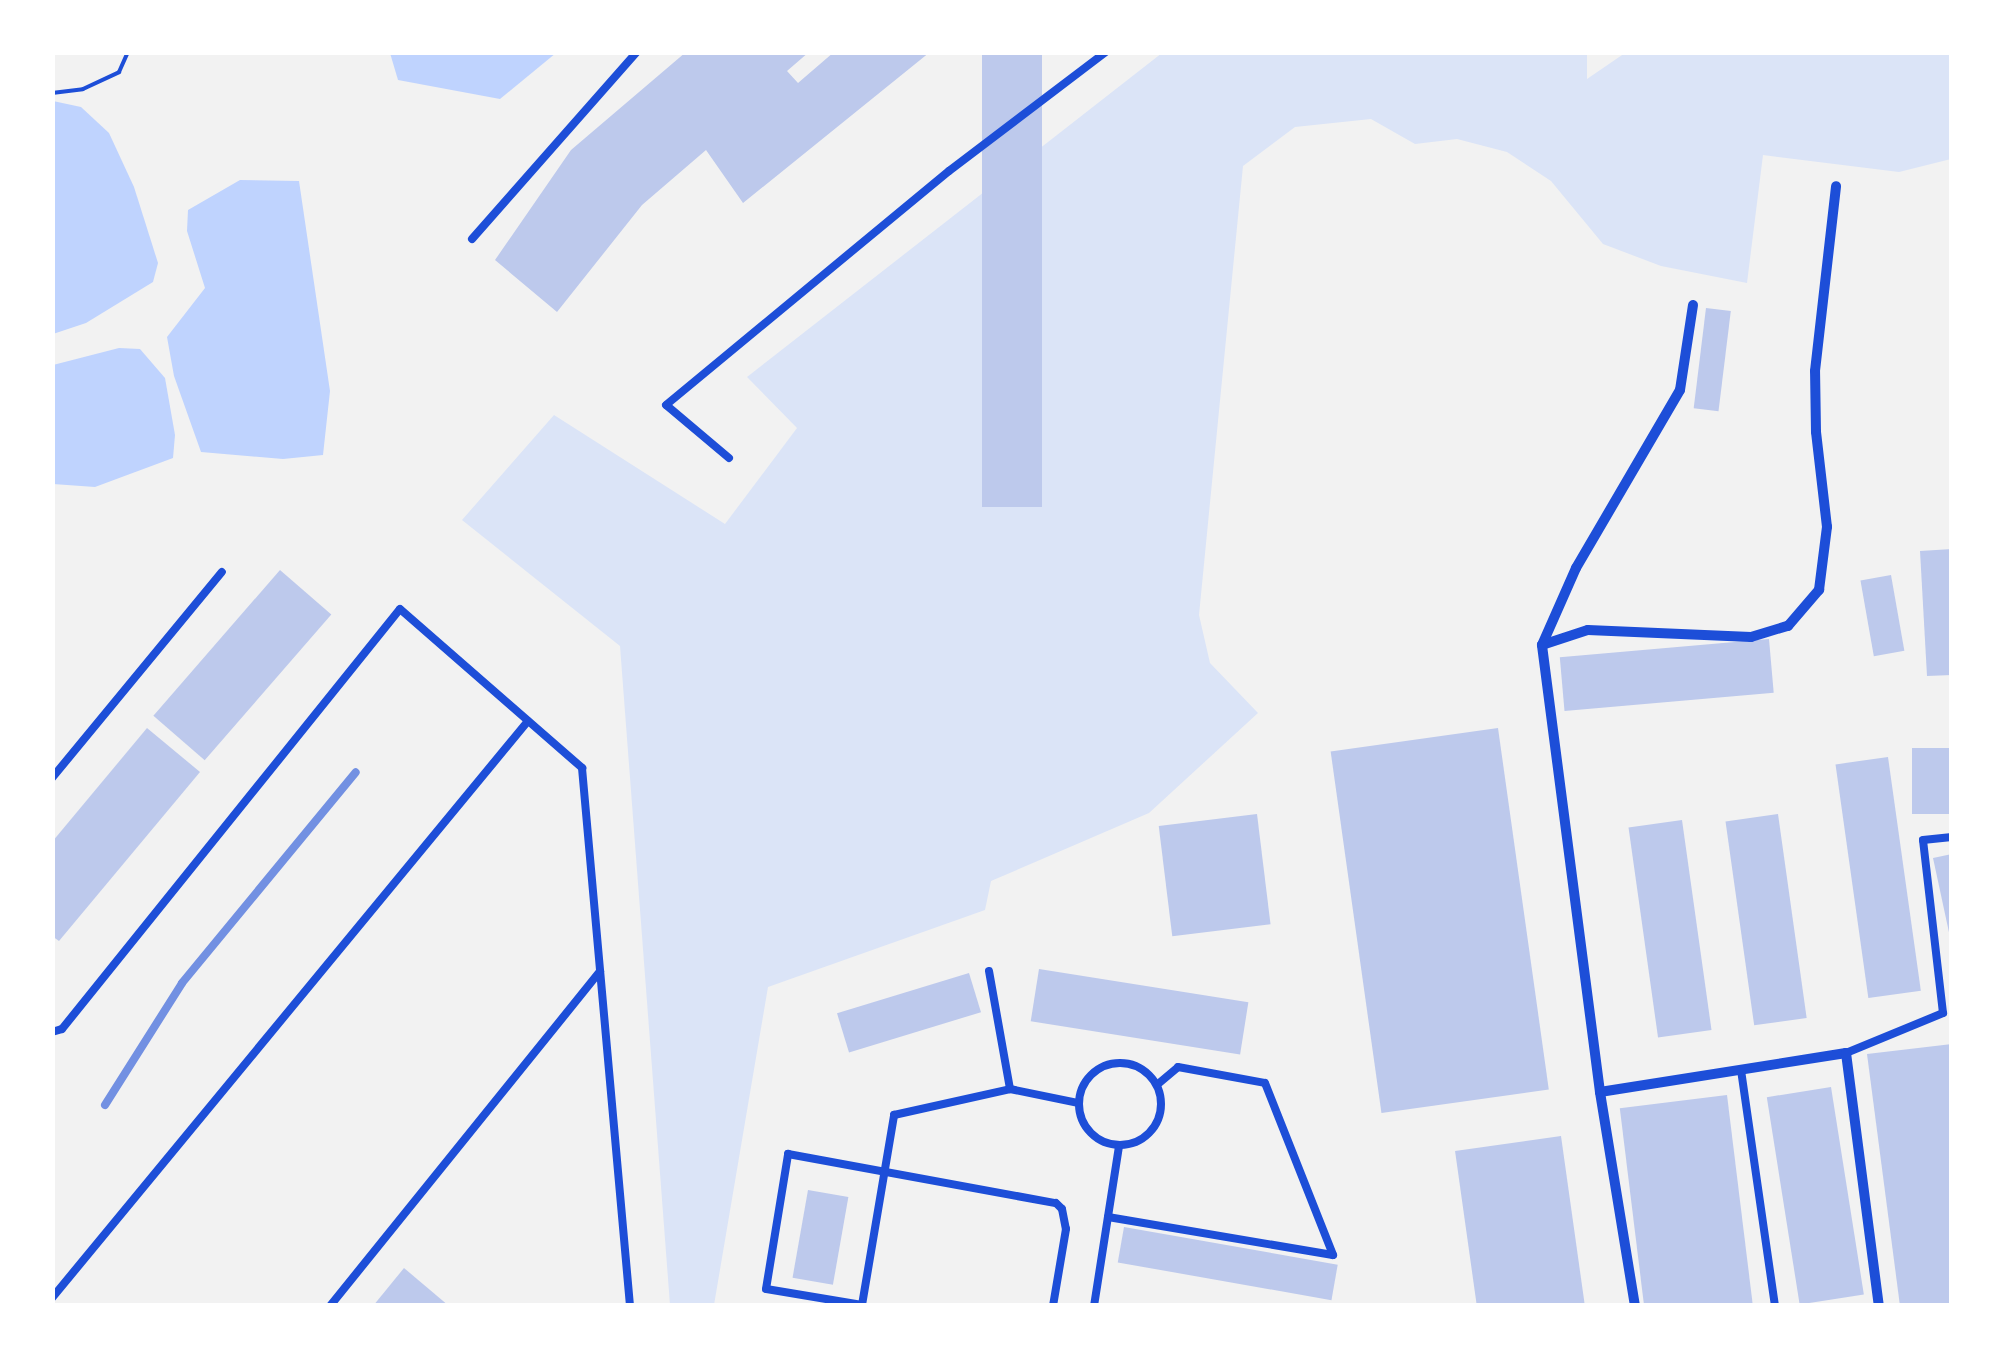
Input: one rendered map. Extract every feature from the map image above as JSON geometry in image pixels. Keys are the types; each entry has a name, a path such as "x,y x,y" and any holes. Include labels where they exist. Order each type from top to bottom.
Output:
{"street":[{"path":"1542,645 1588,630 1751,637 1788,626 1819,590 1827,527 1816,432 1815,371 1836,186"},
{"path":"1634,1306 1600,1092 1542,645 1576,568 1680,390 1693,305"},
{"path":"1600,1092 1846,1054 1879,1306"}],"lane":[{"path":"472,238 638,52"},
{"path":"729,458 666,405 949,171 1106,52"},
{"path":"52,778 222,572"},
{"path":"52,1032 62,1028 400,608 582,768 630,1306"},
{"path":"52,1298 528,721"},
{"path":"1846,1054 1943,1013 1923,840 1952,836"},
{"path":"330,1306 600,971"},
{"path":"990,971 1010,1089"},
{"path":"1122,1062 1143,1068 1158,1084 1163,1106 1156,1127 1140,1142 1119,1147 1098,1140 1083,1124 1078,1103 1084,1082 1100,1067 1122,1062"},
{"path":"1108,1217 1333,1256 1265,1083 1178,1067 1158,1084"},
{"path":"1741,1070 1775,1306"},
{"path":"1053,1306 1066,1229 1062,1209 1056,1203 885,1169 788,1154 766,1289 864,1305 885,1169 894,1116 1010,1089 1078,1103"},
{"path":"1094,1306 1119,1147"}],"path":[{"path":"52,94 83,88 119,72 128,52"}],"shaded area":[{"path":"1162,53 1587,53 1587,79 1625,53 1951,53 1951,159 1899,172 1763,155 1747,283 1661,266 1603,244 1551,181 1507,152 1457,139 1415,144 1371,119 1295,127 1243,166 1199,615 1210,663 1258,713 1149,813 991,881 985,910 768,987 714,1305 670,1305 620,646 462,520 554,415 725,524 797,428 747,377"}],"water":[{"path":"390,52 556,53 500,99 398,80"},
{"path":"53,101 81,107 109,133 134,187 158,263 153,282 86,323 53,334"},
{"path":"240,180 299,181 330,391 323,455 283,459 201,452 174,376 167,337 205,288 187,231 188,210"},
{"path":"119,348 140,349 165,378 175,435 173,458 95,487 53,484 53,365"}],"building":[{"path":"686,52 809,52 787,71 798,83 834,52 930,52 743,203 706,150 642,205 557,312 495,260 571,150"},
{"path":"982,52 1042,52 1042,507 982,507"},
{"path":"1706,308 1731,311 1719,411 1694,408"},
{"path":"1952,549 1952,675 1927,676 1920,551"},
{"path":"280,570 331,615 205,760 153,716"},
{"path":"1891,575 1904,651 1874,656 1860,580"},
{"path":"1769,639 1774,693 1565,711 1560,657"},
{"path":"147,728 200,772 59,941 52,936 52,842"},
{"path":"1498,728 1549,1089 1381,1113 1331,752"},
{"path":"1912,748 1952,748 1952,814 1912,814"},
{"path":"1888,757 1921,991 1868,998 1836,764"},
{"path":"1257,814 1271,924 1172,936 1159,826"},
{"path":"1778,814 1807,1018 1754,1025 1726,821"},
{"path":"1682,820 1712,1030 1658,1037 1629,828"},
{"path":"1952,854 1952,936 1950,937 1933,858"},
{"path":"1039,969 1248,1002 1240,1055 1031,1021"},
{"path":"969,973 981,1012 849,1053 837,1013"},
{"path":"1952,1044 1952,1306 1900,1306 1867,1054"},
{"path":"1831,1087 1864,1294 1800,1305 1767,1097"},
{"path":"1727,1095 1753,1306 1644,1306 1620,1108"},
{"path":"1561,1136 1585,1306 1477,1306 1455,1151"},
{"path":"808,1190 848,1197 833,1285 793,1278"},
{"path":"1124,1227 1338,1265 1331,1300 1118,1262"},
{"path":"404,1268 449,1306 373,1306"}],"railway":[{"path":"105,1105 182,983 356,772"}]}
